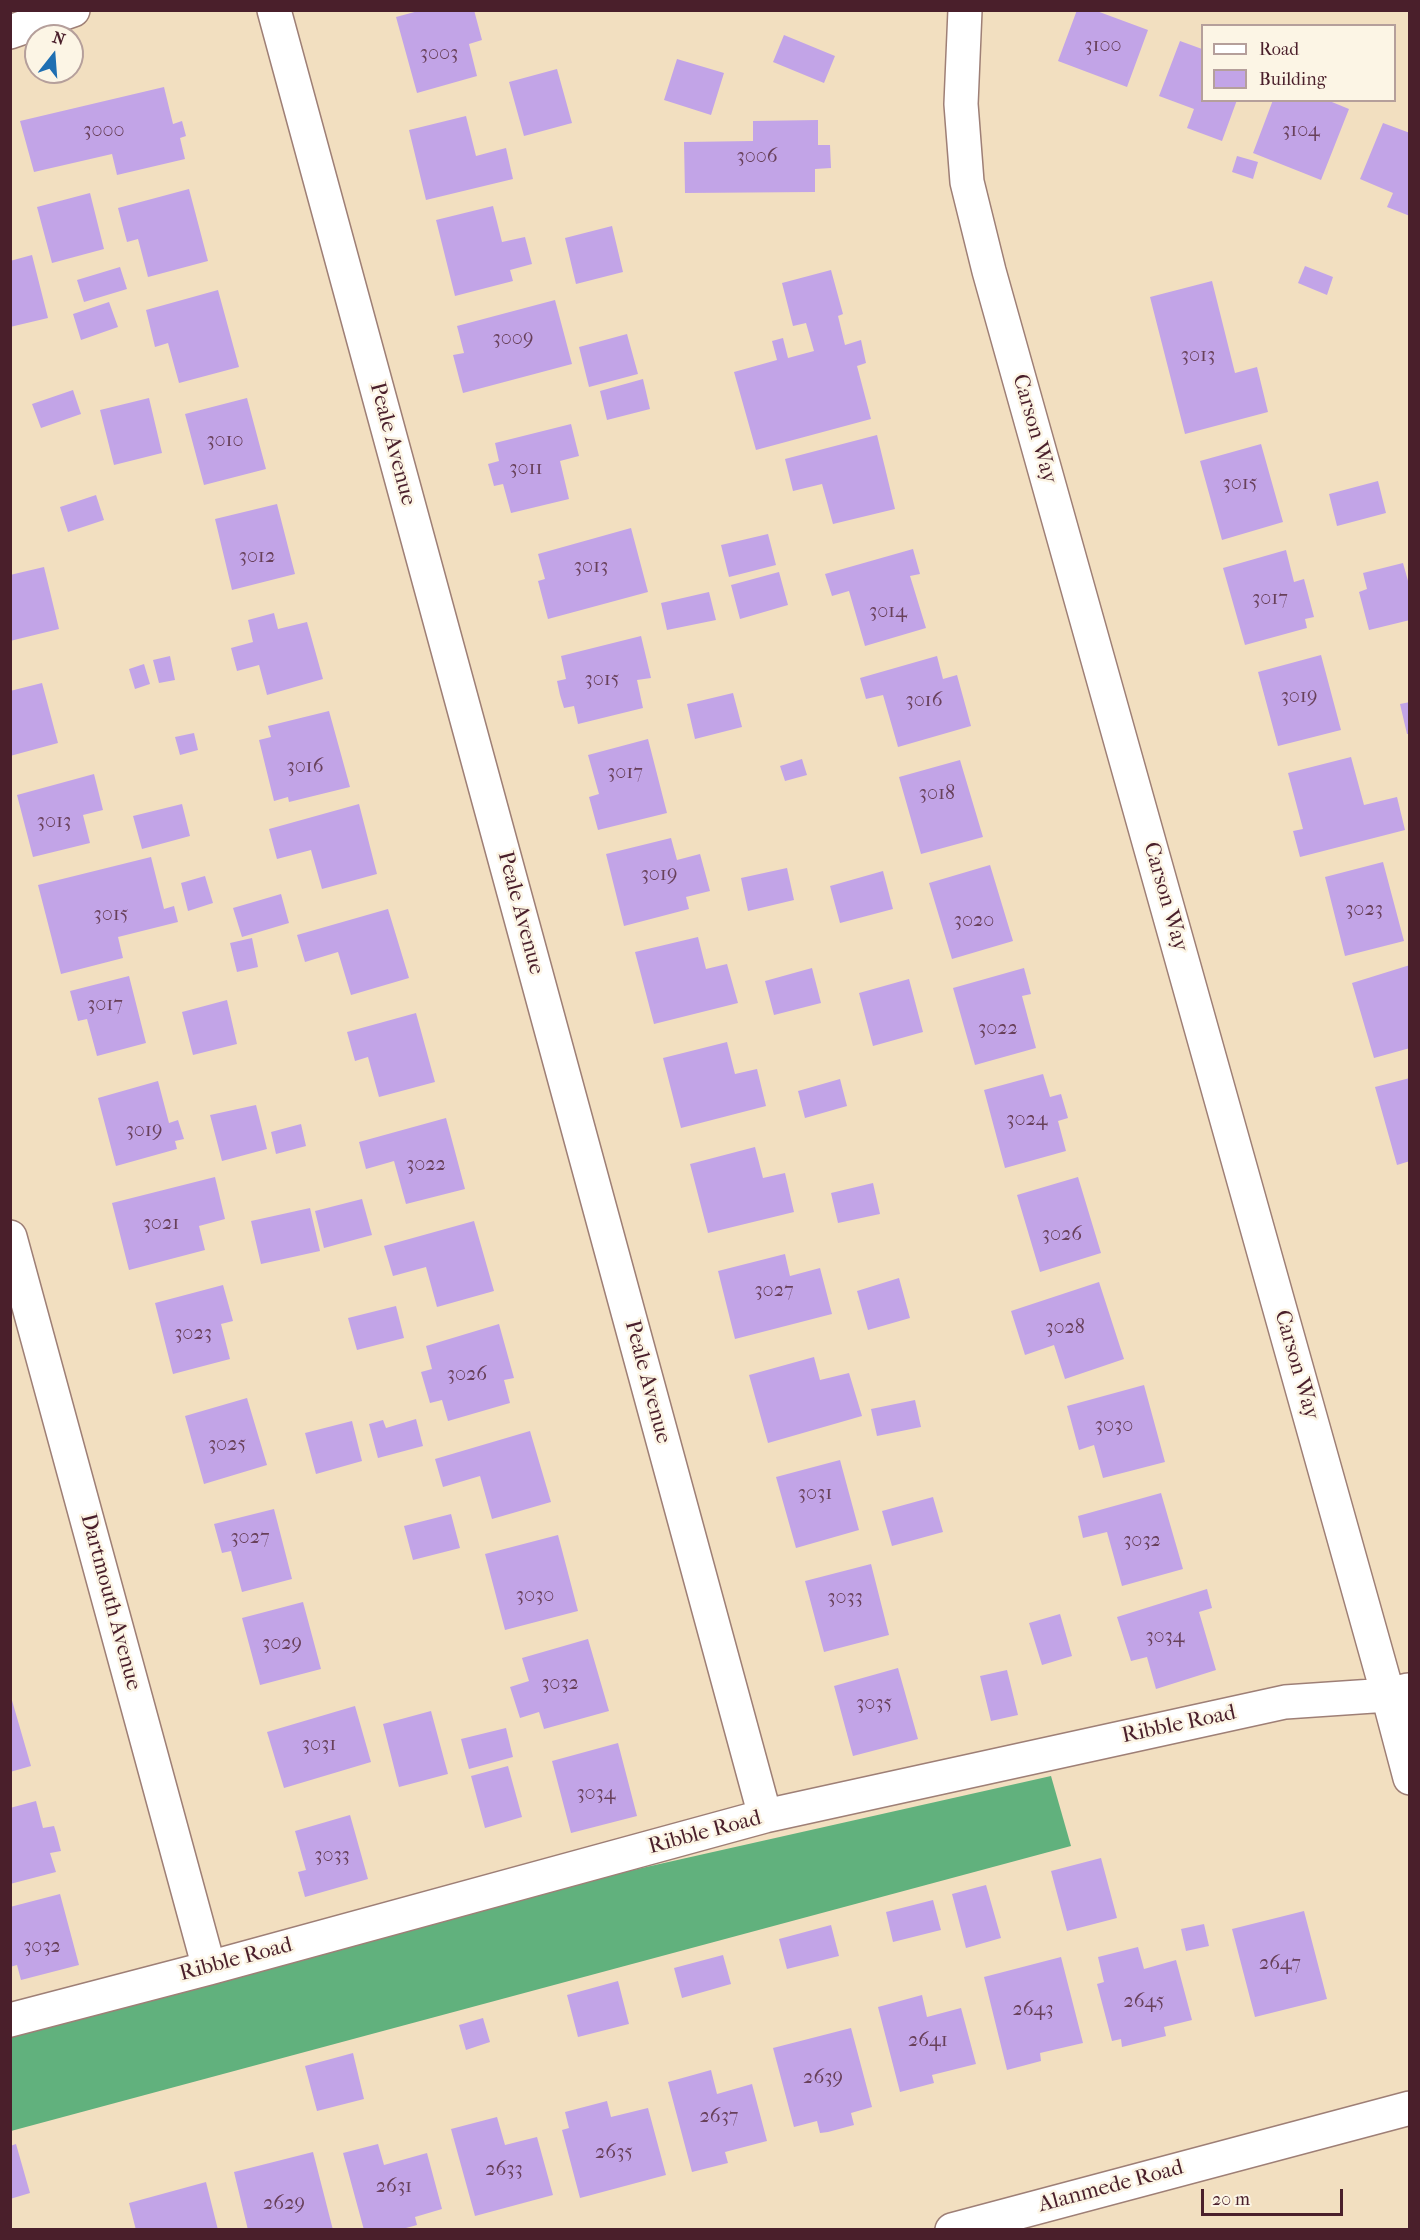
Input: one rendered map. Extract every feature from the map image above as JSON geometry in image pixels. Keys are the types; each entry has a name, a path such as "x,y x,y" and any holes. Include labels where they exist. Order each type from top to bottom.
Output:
{"street":[{"path":"10,32 73,10"},
{"name":"Peale Avenue","path":"274,10 765,1816"},
{"name":"Carson Way","path":"965,10 961,104 967,182 986,260 1399,1693 1410,1778"},
{"name":"Dartmouth Avenue","path":"10,1237 209,1968"},
{"name":"Ribble Road","path":"10,2020 765,1816 1285,1702 1399,1693"},
{"name":"Alanmede Road","path":"952,2229 1410,2108"}],"green space":[{"path":"1051,1776 1071,1846 11,2131 11,2037 624,1872"}],"building":[{"path":"422,10 460,12 474,10 482,40 469,44 477,76 417,93 396,17"},
{"path":"1077,10 1094,10 1148,30 1127,87 1058,61"},
{"path":"784,35 835,56 824,83 773,62"},
{"path":"1180,41 1201,49 1201,102 1236,102 1222,141 1187,128 1194,109 1159,96"},
{"path":"677,59 724,73 711,115 664,100"},
{"path":"557,69 572,123 524,136 509,82"},
{"path":"164,87 173,124 182,121 186,136 180,138 185,159 117,175 112,154 34,172 20,121"},
{"path":"1272,102 1332,102 1349,109 1321,180 1253,153"},
{"path":"466,116 476,156 506,148 513,179 426,200 409,130"},
{"path":"818,120 818,145 830,145 831,168 815,169 815,192 685,193 684,142 753,141 753,121"},
{"path":"1383,123 1410,133 1410,216 1387,207 1393,193 1360,179"},
{"path":"1237,156 1258,162 1253,179 1232,172"},
{"path":"189,189 208,261 148,277 138,239 127,242 118,208"},
{"path":"90,193 104,249 52,263 37,207"},
{"path":"493,206 502,242 525,237 532,264 510,270 513,281 455,296 436,220"},
{"path":"612,226 623,272 576,284 565,238"},
{"path":"32,255 48,318 10,327 10,261"},
{"path":"1305,266 1333,277 1327,295 1298,283"},
{"path":"120,267 127,289 84,302 77,280"},
{"path":"831,270 843,314 838,316 845,345 861,340 866,363 857,366 871,419 756,450 734,372 777,360 772,341 783,338 788,358 814,351 806,323 793,326 782,283"},
{"path":"1212,281 1235,373 1257,367 1268,412 1185,434 1150,297"},
{"path":"218,290 239,367 179,383 168,343 155,347 146,310"},
{"path":"555,300 572,364 463,393 453,355 464,353 457,326"},
{"path":"109,302 118,327 81,340 73,314"},
{"path":"627,334 638,374 589,387 579,347"},
{"path":"643,379 650,409 607,420 600,391"},
{"path":"73,390 81,414 41,428 32,404"},
{"path":"149,398 162,453 114,465 100,410"},
{"path":"247,398 266,469 204,485 185,414"},
{"path":"571,424 579,456 560,461 569,499 511,513 503,484 494,486 488,464 499,461 495,443"},
{"path":"877,435 895,509 833,524 822,484 793,491 785,459"},
{"path":"1261,444 1283,522 1222,540 1200,461"},
{"path":"1378,481 1386,513 1337,526 1329,494"},
{"path":"96,495 104,520 68,532 60,507"},
{"path":"277,504 295,574 232,590 215,519"},
{"path":"631,528 648,592 548,619 538,581 545,579 538,554"},
{"path":"768,534 776,565 729,577 721,545"},
{"path":"913,549 920,574 910,576 926,628 865,646 849,591 832,596 825,574"},
{"path":"1286,550 1294,582 1304,579 1314,617 1305,619 1307,628 1245,645 1223,568"},
{"path":"1403,563 1410,588 1410,620 1369,630 1359,592 1367,589 1363,573"},
{"path":"44,567 59,629 10,641 10,575"},
{"path":"779,572 788,605 740,619 731,585"},
{"path":"709,592 716,620 667,630 661,603"},
{"path":"274,613 278,629 307,622 323,679 267,695 259,665 237,671 231,648 253,642 248,620"},
{"path":"641,636 651,678 637,680 643,708 578,724 574,706 564,708 560,695 557,681 566,679 561,656"},
{"path":"1321,655 1341,730 1278,746 1258,672"},
{"path":"170,656 175,680 159,683 153,660"},
{"path":"937,656 943,679 957,675 971,726 898,747 883,695 866,699 860,678"},
{"path":"144,664 150,684 135,689 129,669"},
{"path":"42,683 58,743 10,756 10,691"},
{"path":"733,693 742,727 695,739 687,704"},
{"path":"1410,702 1410,734 1407,734 1400,704"},
{"path":"329,711 350,787 289,802 288,797 274,801 259,740 271,737 268,726"},
{"path":"194,733 198,750 180,755 175,737"},
{"path":"648,739 667,813 598,830 589,797 599,794 588,755"},
{"path":"1351,757 1364,805 1397,797 1405,830 1300,857 1293,831 1303,829 1288,773"},
{"path":"802,759 807,775 785,781 780,766"},
{"path":"960,760 983,837 921,854 899,777"},
{"path":"94,774 103,810 83,815 90,843 33,857 17,795"},
{"path":"182,804 190,836 142,849 133,816"},
{"path":"359,804 377,874 322,889 311,850 277,859 269,829"},
{"path":"671,838 677,860 700,854 710,891 686,897 689,909 624,926 606,854"},
{"path":"151,857 164,909 174,906 178,922 118,937 123,958 61,974 38,885"},
{"path":"1383,862 1404,941 1345,956 1325,877"},
{"path":"990,865 1013,941 952,959 929,883"},
{"path":"787,868 794,900 748,911 741,878"},
{"path":"883,871 893,909 840,923 830,886"},
{"path":"205,876 213,903 188,911 181,883"},
{"path":"281,894 289,923 242,937 233,908"},
{"path":"388,909 409,978 351,995 338,952 305,962 297,935"},
{"path":"698,937 706,969 727,964 738,1003 654,1024 635,952"},
{"path":"252,938 258,967 237,972 230,943"},
{"path":"1410,965 1410,1048 1374,1058 1352,983"},
{"path":"812,968 821,1003 774,1015 765,981"},
{"path":"1024,968 1031,994 1022,996 1036,1048 975,1065 953,988"},
{"path":"129,976 146,1043 97,1056 87,1019 78,1021 70,991"},
{"path":"909,979 923,1032 873,1046 859,993"},
{"path":"227,1000 237,1044 193,1055 182,1012"},
{"path":"416,1013 435,1082 379,1097 368,1057 355,1061 347,1032"},
{"path":"727,1042 735,1074 757,1069 766,1106 681,1128 663,1058"},
{"path":"1043,1074 1050,1097 1061,1094 1068,1118 1058,1121 1066,1151 1005,1168 984,1090"},
{"path":"1410,1078 1410,1161 1397,1165 1375,1087"},
{"path":"840,1079 847,1106 805,1118 798,1091"},
{"path":"158,1081 169,1123 178,1120 184,1139 175,1141 177,1149 116,1166 98,1098"},
{"path":"256,1105 267,1149 222,1161 210,1115"},
{"path":"446,1118 465,1189 406,1204 394,1161 366,1169 359,1142"},
{"path":"301,1124 306,1146 276,1154 271,1132"},
{"path":"755,1147 763,1178 785,1173 794,1212 708,1233 690,1164"},
{"path":"215,1177 225,1219 199,1226 205,1250 129,1270 112,1203"},
{"path":"1078,1177 1101,1253 1040,1272 1017,1195"},
{"path":"873,1183 880,1214 838,1223 831,1193"},
{"path":"362,1199 372,1235 324,1248 315,1211"},
{"path":"310,1208 320,1251 261,1264 251,1221"},
{"path":"474,1221 494,1291 437,1307 426,1267 393,1276 384,1246"},
{"path":"785,1254 790,1276 820,1268 832,1314 735,1339 718,1271"},
{"path":"899,1278 910,1318 868,1330 857,1291"},
{"path":"1099,1282 1124,1359 1065,1379 1054,1345 1025,1355 1011,1311"},
{"path":"223,1285 233,1321 221,1324 230,1359 173,1374 155,1303"},
{"path":"396,1306 404,1338 357,1350 348,1318"},
{"path":"499,1324 514,1378 504,1380 510,1403 448,1421 442,1400 430,1403 421,1372 432,1369 426,1346"},
{"path":"814,1357 820,1380 849,1373 862,1416 768,1443 749,1375"},
{"path":"1144,1385 1165,1462 1103,1478 1094,1445 1079,1450 1067,1406"},
{"path":"247,1398 267,1465 204,1484 185,1416"},
{"path":"915,1400 921,1427 877,1436 871,1409"},
{"path":"416,1419 423,1446 378,1458 369,1424 383,1420 386,1428"},
{"path":"352,1421 362,1461 316,1474 305,1433"},
{"path":"530,1431 551,1502 492,1519 480,1476 443,1487 435,1459"},
{"path":"840,1460 859,1530 796,1548 776,1477"},
{"path":"1161,1493 1183,1569 1122,1586 1107,1532 1083,1538 1078,1516"},
{"path":"933,1497 943,1532 892,1546 882,1511"},
{"path":"274,1509 292,1579 242,1592 231,1551 222,1553 214,1524"},
{"path":"451,1514 460,1548 413,1560 404,1526"},
{"path":"558,1535 578,1611 505,1630 485,1554"},
{"path":"871,1564 889,1635 824,1652 805,1581"},
{"path":"1207,1589 1212,1608 1199,1612 1216,1670 1156,1689 1147,1657 1131,1661 1117,1617"},
{"path":"303,1602 321,1669 260,1685 242,1618"},
{"path":"1060,1614 1072,1656 1042,1665 1029,1623"},
{"path":"588,1639 609,1711 544,1729 539,1712 520,1718 510,1687 529,1681 522,1658"},
{"path":"898,1668 918,1739 853,1756 834,1686"},
{"path":"1007,1670 1018,1715 991,1721 980,1676"},
{"path":"10,1698 31,1766 10,1772"},
{"path":"355,1706 371,1762 284,1788 267,1732"},
{"path":"431,1711 448,1774 399,1787 383,1724"},
{"path":"506,1728 513,1757 469,1769 461,1739"},
{"path":"618,1743 637,1816 571,1833 552,1761"},
{"path":"508,1766 522,1817 485,1828 471,1776"},
{"path":"36,1801 43,1828 54,1826 56,1832 61,1851 50,1853 56,1872 10,1884 10,1808"},
{"path":"350,1815 368,1879 305,1897 298,1872 306,1870 295,1831"},
{"path":"1101,1858 1117,1918 1067,1931 1051,1871"},
{"path":"986,1885 1001,1938 966,1948 952,1894"},
{"path":"60,1894 79,1965 21,1980 17,1965 10,1967 10,1907"},
{"path":"933,1900 941,1930 893,1942 886,1912"},
{"path":"1304,1911 1327,1999 1255,2017 1232,1929"},
{"path":"1204,1924 1209,1946 1186,1951 1181,1929"},
{"path":"831,1925 839,1956 787,1969 779,1939"},
{"path":"1138,1947 1144,1969 1176,1960 1192,2020 1164,2027 1166,2036 1122,2047 1121,2039 1112,2041 1097,1984 1104,1982 1098,1957"},
{"path":"723,1955 731,1984 682,1998 674,1968"},
{"path":"1061,1957 1083,2043 1040,2053 1041,2061 1007,2070 984,1977"},
{"path":"618,1981 629,2024 578,2037 567,1995"},
{"path":"922,1995 927,2017 961,2008 976,2064 932,2075 934,2083 900,2092 878,2007"},
{"path":"483,2018 490,2042 466,2050 459,2025"},
{"path":"851,2028 872,2107 851,2113 854,2125 828,2132 820,2133 817,2121 794,2127 773,2048"},
{"path":"353,2053 364,2099 317,2111 305,2066"},
{"path":"711,2070 717,2094 752,2084 767,2141 725,2152 728,2163 692,2172 668,2082"},
{"path":"607,2101 611,2117 648,2108 666,2175 580,2198 562,2130 569,2128 565,2112"},
{"path":"497,2117 505,2145 537,2137 553,2195 475,2216 451,2129"},
{"path":"16,2144 30,2193 10,2199 10,2146"},
{"path":"378,2144 384,2165 427,2153 442,2209 415,2217 417,2225 406,2228 364,2230 343,2153"},
{"path":"313,2152 333,2230 248,2230 234,2172"},
{"path":"206,2182 218,2230 136,2230 129,2203"}]}
